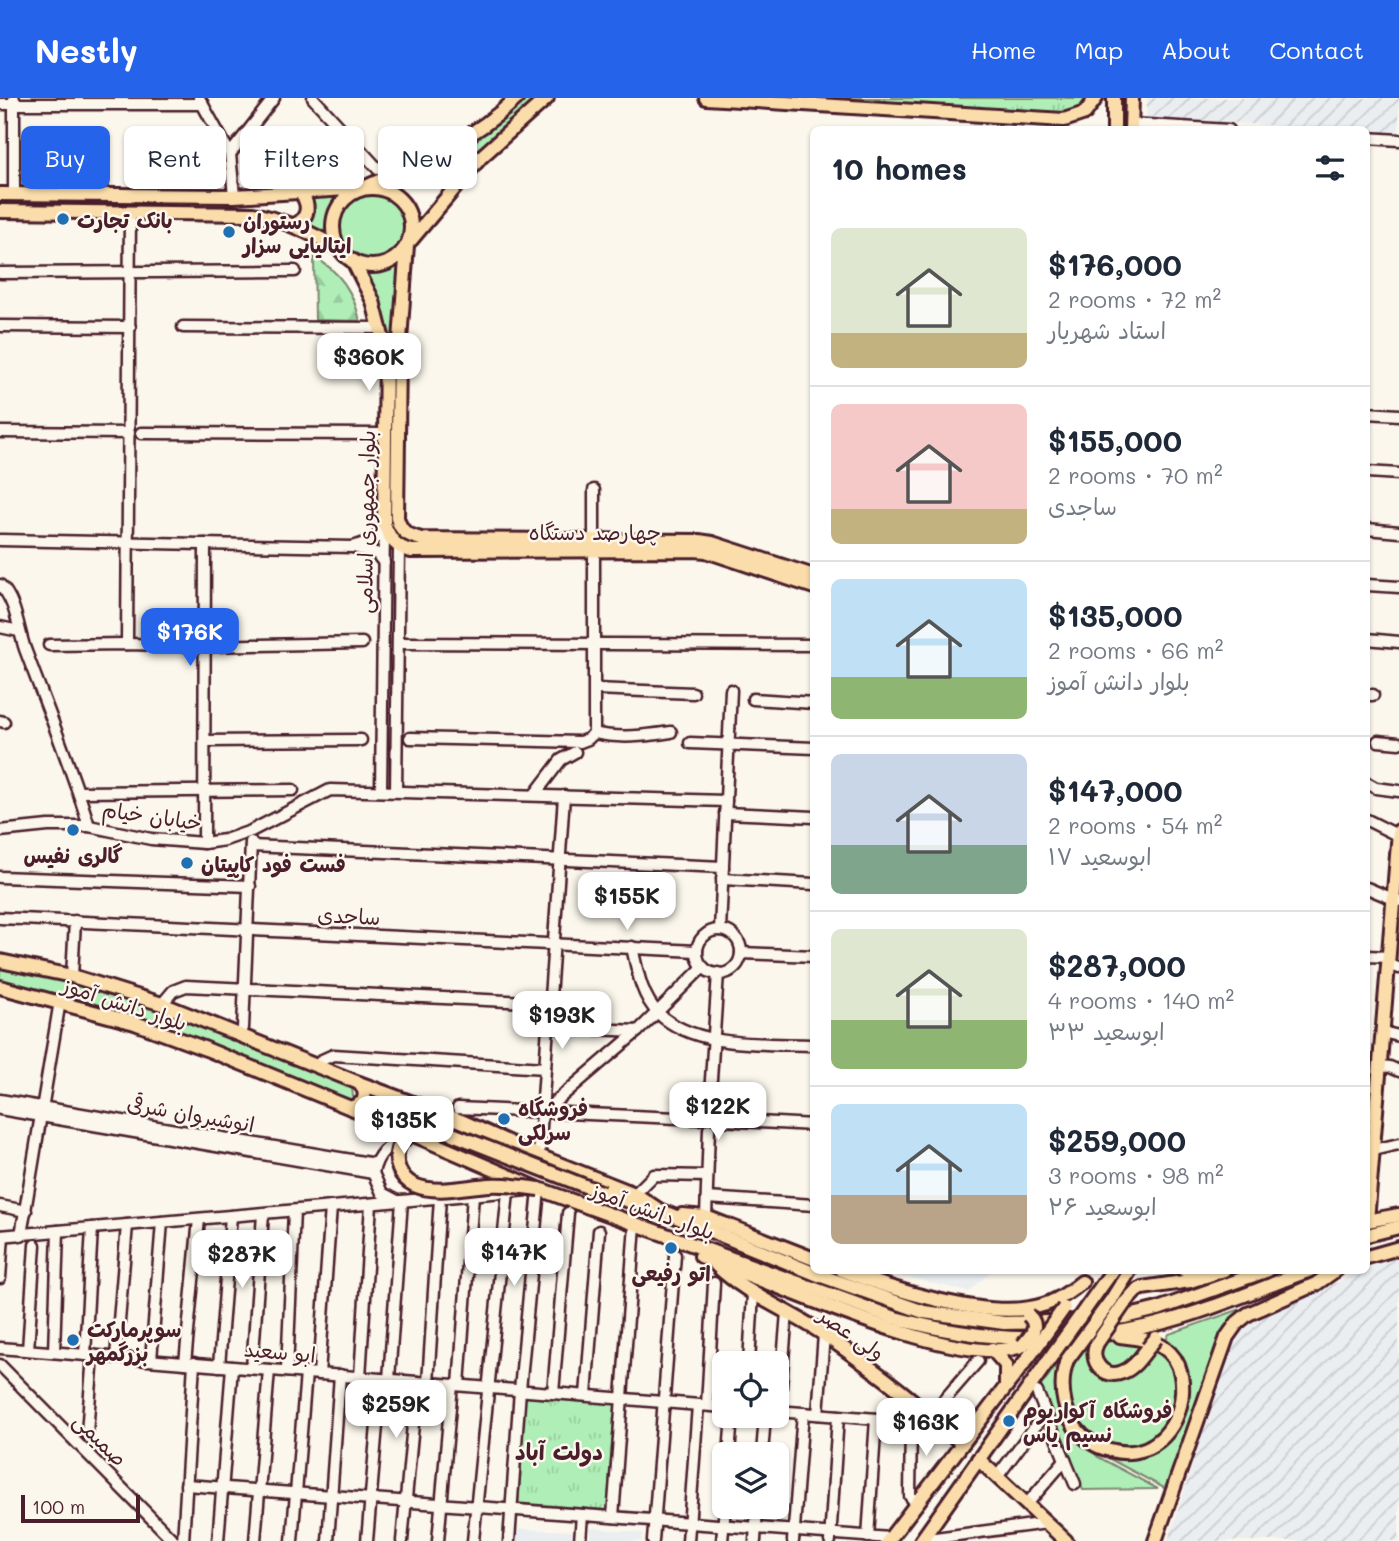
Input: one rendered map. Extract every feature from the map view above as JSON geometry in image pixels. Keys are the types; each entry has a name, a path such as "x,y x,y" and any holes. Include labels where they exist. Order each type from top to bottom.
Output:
{"main road":[{"path":"477,130 517,98"},
{"path":"477,162 547,98"},
{"path":"706,98 1064,120 1085,113 1096,98"},
{"path":"1114,98 1114,126"},
{"path":"1131,126 1132,98"},
{"path":"364,188 378,182"},
{"path":"364,188 386,189 404,202 412,222 408,244"},
{"path":"0,194 234,195 342,189"},
{"path":"340,249 333,229 338,208 353,192 361,189"},
{"path":"0,211 253,214 295,225 340,249 353,261 363,265 384,264 401,254 454,189"},
{"path":"295,225 301,222 307,210 307,203 299,191"},
{"name":"بلوار جمهوری اسلامی","path":"400,529 397,518 399,354 408,244"},
{"name":"بلوار جمهوری اسلامی","path":"353,261 365,282 381,328 386,352 384,526"},
{"path":"384,526 399,548"},
{"name":"چهارصد دستگاه","path":"400,529 408,536 421,539 706,551 810,586"},
{"name":"چهارصد دستگاه","path":"399,548 411,551 699,541 810,575"},
{"path":"1370,1186 1382,1032 1392,963 1399,831"},
{"name":"بلوار دانش آموز","path":"0,961 72,976 162,1004 461,1121 635,1194 664,1212 810,1272"},
{"name":"بلوار دانش آموز","path":"0,987 135,1023 351,1108 539,1189 895,1318 948,1332 1006,1339 1098,1339 1175,1319 1299,1274"},
{"path":"351,1108 363,1102 365,1090 359,1083"},
{"path":"539,1189 493,1185 446,1189 420,1187 413,1184 402,1172 397,1161 398,1146 411,1130 432,1126 603,1193 664,1212 706,1217 810,1257"},
{"path":"1370,1220 1399,1215"},
{"path":"1370,1234 1399,1227"},
{"path":"665,1235 672,1242 714,1262 901,1333 943,1343 992,1349 1029,1347"},
{"path":"1370,1249 1399,1241"},
{"path":"1370,1256 1399,1248"},
{"name":"ولی عصر","path":"714,1262 731,1279 753,1294 824,1334 931,1415 961,1443"},
{"name":"بلوار دانش آموز","path":"816,1274 924,1312 974,1321 1044,1324 1125,1317 1256,1274"},
{"path":"860,1274 902,1291 937,1300 1015,1310 1049,1303 1082,1282"},
{"path":"889,1540 1005,1386 1029,1347 1065,1308 1088,1274"},
{"path":"925,1540 978,1459 1110,1274"},
{"path":"1128,1274 1118,1302 1098,1339 1094,1354 1095,1362 1105,1371 1115,1374 1131,1368 1168,1329 1322,1274"},
{"path":"1192,1274 1200,1278"},
{"path":"1098,1339 1145,1340 1164,1348 1176,1360 1182,1375 1182,1402 1172,1427 1162,1439 1144,1449 1125,1452 1102,1448 1080,1433 1067,1409 1062,1377 1068,1360 1118,1302 1136,1291 1212,1274"},
{"path":"1155,1541 1227,1337 1248,1314 1316,1284 1328,1274"},
{"path":"1015,1310 1034,1320 1035,1327 1029,1347"},
{"path":"992,1349 1006,1365 1005,1386"},
{"path":"978,1459 1066,1541"}],"street":[{"path":"230,154 274,98"},
{"path":"313,98 378,169"},
{"path":"0,104 14,101 201,101 230,154 234,195"},
{"path":"14,101 14,194"},
{"path":"1370,138 1399,140"},
{"path":"127,644 130,212"},
{"path":"0,273 295,271"},
{"path":"0,326 130,327"},
{"path":"183,327 381,328"},
{"path":"1370,413 1399,415"},
{"path":"0,432 129,433"},
{"path":"141,433 385,434"},
{"path":"1370,472 1399,474"},
{"path":"535,794 561,760 594,733 594,490"},
{"path":"354,547 373,540 384,526"},
{"name":"بلوار جمهوری اسلامی","path":"381,791 384,526"},
{"path":"1370,529 1399,532"},
{"path":"0,540 354,547 376,553 384,563"},
{"path":"204,843 205,544"},
{"name":"بلوار جمهوری اسلامی","path":"396,791 399,548"},
{"path":"0,585 9,596 89,826"},
{"path":"1370,585 1399,587"},
{"path":"0,627 19,631"},
{"path":"1370,639 1399,642"},
{"path":"49,645 362,643"},
{"path":"398,643 810,645"},
{"path":"595,689 693,692"},
{"path":"720,930 731,690"},
{"path":"753,699 810,703"},
{"path":"594,733 613,737 671,732"},
{"path":"410,738 577,747"},
{"path":"205,741 360,740"},
{"path":"1378,741 1399,743"},
{"path":"690,743 810,748"},
{"path":"1370,785 1399,791"},
{"path":"79,792 293,790"},
{"name":"خیابان خیام","path":"0,831 48,826 89,826 151,839 204,843 225,840 251,831 330,790 381,791"},
{"path":"381,791 726,801"},
{"path":"539,1156 564,796"},
{"path":"725,813 810,817"},
{"path":"1370,822 1399,836"},
{"path":"243,1028 251,831"},
{"path":"251,846 723,867"},
{"path":"0,877 250,886"},
{"path":"722,879 810,884"},
{"path":"1370,889 1396,901"},
{"name":"ساجدی","path":"0,918 697,951"},
{"path":"72,976 75,921"},
{"path":"720,930 733,935 741,953 731,970 718,973 703,967 697,951 707,933 720,930"},
{"path":"632,947 641,984 656,1012 680,1029 713,1040 810,1045"},
{"path":"741,953 810,956"},
{"path":"1370,957 1392,963"},
{"path":"542,1113 638,1031 703,967"},
{"path":"709,1110 718,973"},
{"path":"162,1004 178,988 550,1003"},
{"path":"21,1235 60,1001"},
{"path":"549,1027 638,1031"},
{"path":"1382,1032 1399,1036"},
{"path":"317,1066 322,1060 333,1055 545,1068"},
{"path":"1380,1066 1399,1071"},
{"name":"انوشیروان شرقی","path":"0,1100 42,1112"},
{"name":"انوشیروان شرقی","path":"0,1108 42,1112 374,1168"},
{"path":"458,1108 699,1119"},
{"path":"709,1110 716,1113 719,1119 716,1126 709,1129 702,1126 699,1119 702,1112 709,1110"},
{"path":"719,1119 810,1125"},
{"path":"706,1217 709,1129"},
{"path":"400,1201 382,1193 374,1168 386,1147 394,1143 405,1140 427,1142"},
{"path":"1373,1150 1399,1144"},
{"path":"635,1194 654,1175 707,1176"},
{"path":"0,1278 1,1236 539,1189 509,1541"},
{"path":"473,1541 508,1192"},
{"path":"438,1541 456,1385 473,1195"},
{"path":"402,1541 405,1502 423,1382 440,1198"},
{"path":"707,1198 810,1205"},
{"path":"367,1541 385,1379 400,1201"},
{"path":"360,1377 371,1204"},
{"path":"0,1206 26,1211"},
{"path":"320,1374 331,1208"},
{"path":"287,1371 294,1211"},
{"path":"553,1393 568,1213"},
{"path":"252,1368 263,1214"},
{"path":"219,1366 231,1216"},
{"path":"183,1541 189,1363 199,1219"},
{"path":"151,1360 162,1222"},
{"path":"612,1517 635,1224"},
{"path":"116,1357 127,1225"},
{"path":"87,1433 92,1228"},
{"path":"54,1352 58,1231"},
{"path":"586,1395 599,1231"},
{"path":"28,1350 35,1245"},
{"path":"653,1541 675,1255"},
{"path":"688,1541 714,1283"},
{"path":"750,1351 753,1294"},
{"path":"783,1351 787,1312"},
{"path":"818,1414 824,1334"},
{"name":"ابو سعید","path":"0,1348 712,1406"},
{"path":"931,1415 978,1361"},
{"name":"صمیمی","path":"0,1365 174,1541"},
{"path":"218,1541 232,1367"},
{"path":"255,1541 269,1370"},
{"path":"292,1541 306,1373"},
{"path":"328,1541 340,1375"},
{"path":"1037,1392 1075,1485"},
{"path":"789,1412 941,1424"},
{"path":"794,1536 803,1413"},
{"path":"998,1477 1045,1413"},
{"path":"830,1537 838,1416"},
{"path":"868,1536 876,1419"},
{"path":"911,1422 910,1496 916,1503"},
{"path":"1027,1504 1065,1460"},
{"path":"186,1485 756,1528 794,1536 868,1536 889,1540"},
{"path":"580,1541 582,1515"},
{"path":"722,1541 724,1519"},
{"path":"755,1541 756,1519"},
{"path":"925,1540 1047,1523"}],"shaded area":[{"path":"1147,98 1399,98 1399,134 1370,132 1370,126 1283,126 1146,118"},
{"path":"1399,1258 1399,1541 1168,1541 1228,1355 1241,1332 1260,1317 1355,1274 1370,1274 1370,1267"},
{"path":"894,1274 988,1274 969,1292"},
{"path":"591,1528 643,1533 642,1541 590,1541"},
{"path":"521,1529 575,1531 576,1541 517,1541 517,1532"}],"green space":[{"path":"524,98 538,98 510,126 477,150 477,137 501,120"},
{"path":"798,98 1091,98 1076,109 1055,113"},
{"path":"372,193 395,203 405,226 395,249 372,259 349,249 339,226 349,203"},
{"path":"304,194 341,195 331,217 333,242 301,225"},
{"path":"403,255 394,523 390,533 386,523 389,353 360,268 383,267"},
{"path":"314,257 331,269 345,284 360,321 315,320"},
{"path":"0,967 71,981 172,1012 352,1087 353,1097 348,1101 133,1019 45,992 0,982"},
{"path":"1271,1274 1285,1274 1201,1306 1127,1325 1127,1320 1200,1301"},
{"path":"1241,1309 1224,1327 1217,1341 1166,1489 1106,1457 1136,1457 1154,1452 1164,1446 1180,1425 1188,1399 1188,1373 1183,1362 1165,1342 1169,1334"},
{"path":"1108,1340 1143,1345 1123,1364 1112,1366 1106,1365 1100,1353"},
{"path":"1087,1345 1089,1362 1093,1369 1105,1378 1113,1380 1134,1375 1156,1348 1170,1363 1176,1380 1176,1394 1167,1425 1148,1442 1125,1446 1101,1440 1081,1424 1069,1402 1069,1375"},
{"path":"1058,1363 1058,1378 1076,1436 1098,1457 1158,1489 1083,1490 1038,1390"},
{"path":"525,1397 615,1404 607,1514 518,1507"}],"place":[{"name":"بانک تجارت","path":"63,219"},
{"name":"رستوران ایتالیایی سزار","path":"229,232"},
{"name":"گالری نفیس","path":"73,830"},
{"name":"فست فود کاپیتان","path":"187,863"},
{"name":"فروشگاه سرلکی","path":"504,1119"},
{"name":"اتو رفیعی","path":"671,1248"},
{"name":"سوپرمارکت بزرگمهر","path":"73,1340"},
{"name":"فروشگاه آکواریوم نسیم یاس","path":"1009,1421"}],"district":[{"name":"دولت آباد","path":"559,1451"}]}
